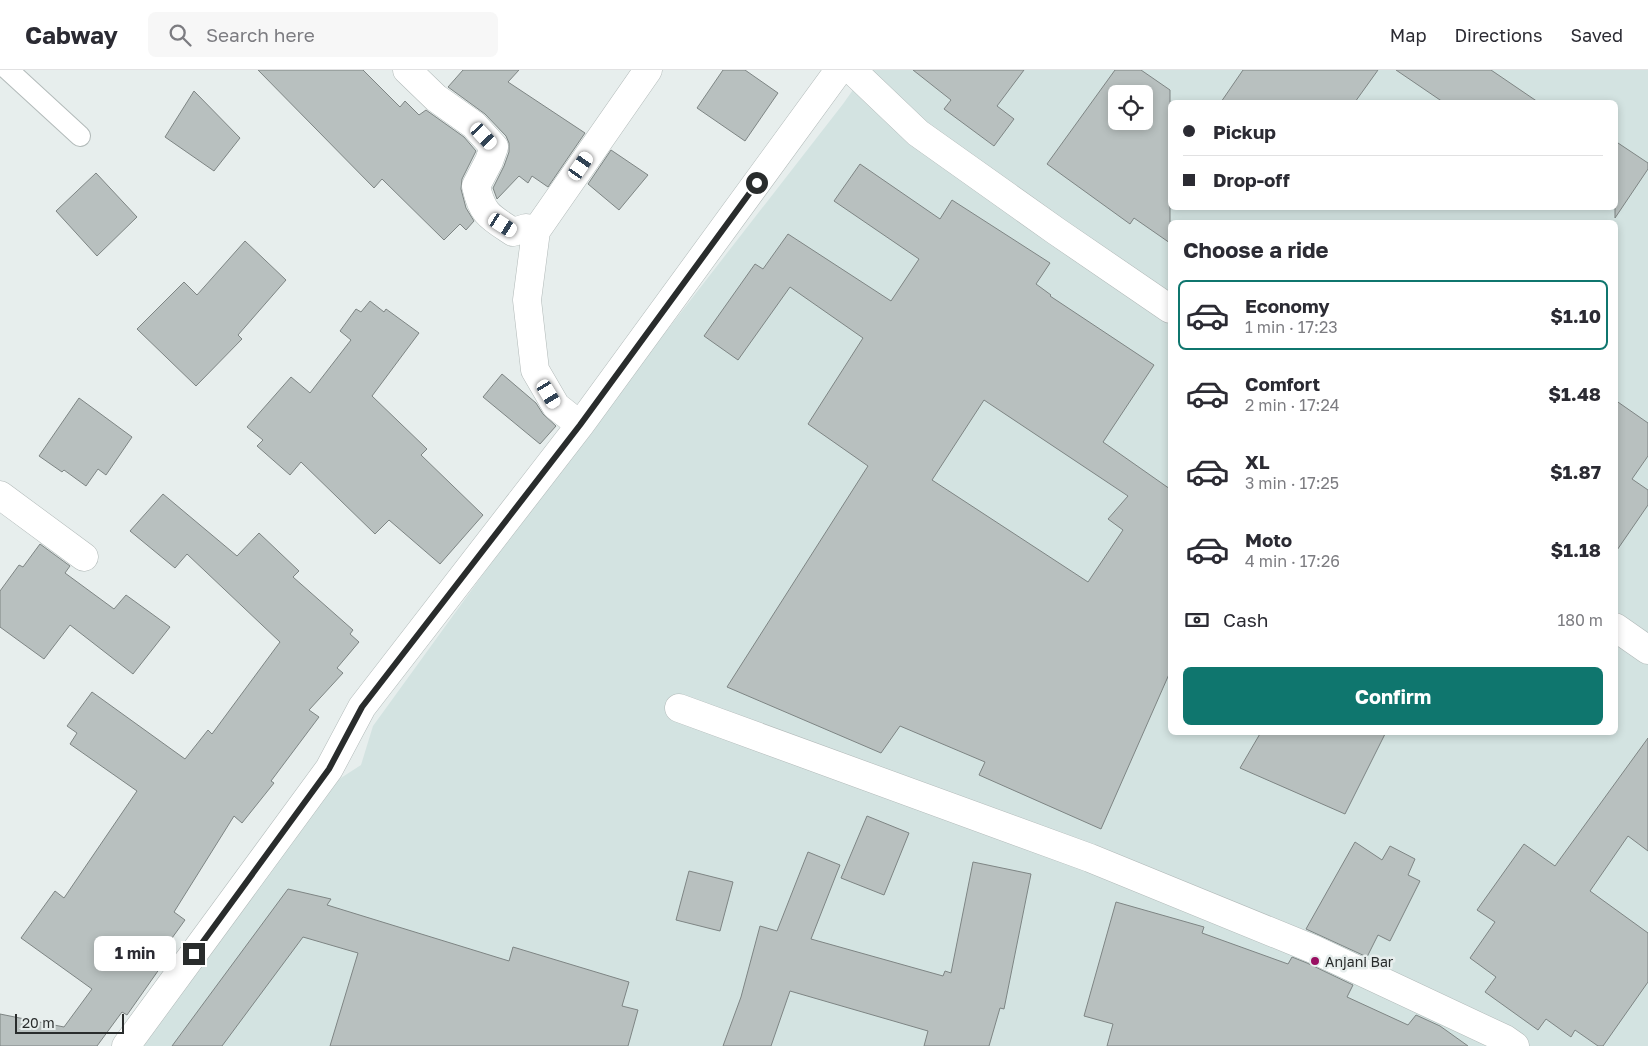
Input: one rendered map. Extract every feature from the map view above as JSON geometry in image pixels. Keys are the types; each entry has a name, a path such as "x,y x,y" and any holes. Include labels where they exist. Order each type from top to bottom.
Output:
{"street":[{"path":"407,70 436,98 474,126 494,147 476,186 480,203 492,219 513,232 526,228 536,231"},
{"path":"580,425 556,406 534,370 527,300 536,231 648,70"},
{"path":"126,1046 329,769 362,707 580,425 839,70"},
{"path":"852,70 918,133 1168,308"},
{"path":"0,495 84,557"},
{"path":"1618,629 1648,650"},
{"path":"679,708 1090,858 1312,948 1505,1039 1515,1046"}],"lane":[{"path":"8,70 80,136"}],"shaded area":[{"path":"867,70 1648,70 1648,1046 142,1046 330,785 361,765 373,726 563,464 843,104"}],"building":[{"path":"258,70 363,70 400,107 405,101 419,115 426,110 464,137 476,151 462,179 461,189 466,208 474,221 466,230 460,224 444,240 382,179 374,188"},
{"path":"463,70 519,70 508,82 585,133 548,187 532,176 528,183 519,176 497,199 493,188 509,152 509,143 506,136 485,114 448,87"},
{"path":"723,70 745,70 778,93 745,141 697,108"},
{"path":"913,70 1024,70 997,106 1014,119 994,146 944,109 951,100"},
{"path":"1115,70 1141,70 1170,90 1170,100 1168,100 1168,210 1170,210 1170,220 1168,220 1168,242 1134,218 1130,224 1047,164"},
{"path":"1243,70 1378,70 1356,100 1222,100"},
{"path":"1396,70 1491,70 1535,100 1440,100"},
{"path":"194,91 240,138 214,171 165,137"},
{"path":"1618,143 1648,163 1648,169 1615,218 1615,210 1618,210"},
{"path":"611,150 648,175 619,210 588,184"},
{"path":"860,164 940,219 952,200 1050,263 1036,284 1050,296 1154,365 1103,442 1168,488 1168,677 1101,829 979,775 985,762 900,726 881,753 727,687 868,466 808,424 863,338 790,287 738,360 704,336 755,264 763,269 788,234 891,301 919,259 834,201","holes":["984,400 1128,496 1108,519 1123,530 1088,582 932,480"]},
{"path":"96,173 137,217 97,256 56,211"},
{"path":"245,241 286,280 238,335 242,339 196,386 137,329 184,282 197,295"},
{"path":"370,301 384,312 386,309 419,333 372,396 427,449 421,455 483,515 440,564 389,520 375,534 301,462 290,475 257,446 263,440 247,427 291,377 310,393 351,340 340,331 356,309 361,312"},
{"path":"502,374 536,403 543,414 556,426 540,444 483,397"},
{"path":"79,398 132,437 106,475 98,469 86,486 64,470 62,472 39,456"},
{"path":"1618,402 1648,423 1648,456 1632,479 1648,490 1648,505 1618,549"},
{"path":"163,494 237,556 259,533 299,571 293,577 353,630 350,634 359,642 337,668 343,673 309,710 319,717 271,781 274,783 242,823 234,816 174,912 185,920 154,963 160,968 127,1015 122,1012 97,1046 0,1046 0,1014 64,1027 92,989 21,938 55,891 64,898 137,791 70,744 77,733 67,726 92,692 185,759 208,730 212,734 280,642 187,554 175,568 130,531"},
{"path":"40,544 70,566 65,573 114,609 126,595 170,627 133,674 70,625 44,659 0,627 0,591 19,565 23,567"},
{"path":"1259,735 1384,735 1345,814 1240,768"},
{"path":"1648,738 1648,851 1628,836 1590,891 1648,933 1648,982 1603,1046 1598,1046 1575,1030 1571,1037 1546,1019 1538,1030 1485,992 1496,977 1470,958 1495,922 1477,910 1524,844 1555,866"},
{"path":"867,816 909,833 884,895 841,878"},
{"path":"1355,842 1382,860 1390,846 1415,859 1408,875 1420,881 1390,941 1378,935 1367,957 1306,929"},
{"path":"808,852 840,865 811,939 943,976 945,971 951,973 973,862 1031,874 1004,1009 1000,1008 989,1046 924,1046 928,1031 790,991 771,1046 723,1046 741,997 760,926 777,931"},
{"path":"689,871 733,882 720,931 676,920"},
{"path":"288,889 331,899 327,905 509,961 513,947 629,982 622,1006 638,1010 628,1046 330,1046 358,953 303,937 222,1046 172,1046"},
{"path":"1116,902 1204,927 1202,933 1288,964 1292,957 1307,963 1353,985 1347,997 1408,1025 1416,1015 1440,1026 1468,1046 1107,1046 1113,1024 1084,1016"}],"place":[{"name":"Anjani Bar","path":"1315,961"}],"route":[{"path":"194,954 329,769 362,707 580,425 757,183"}]}
